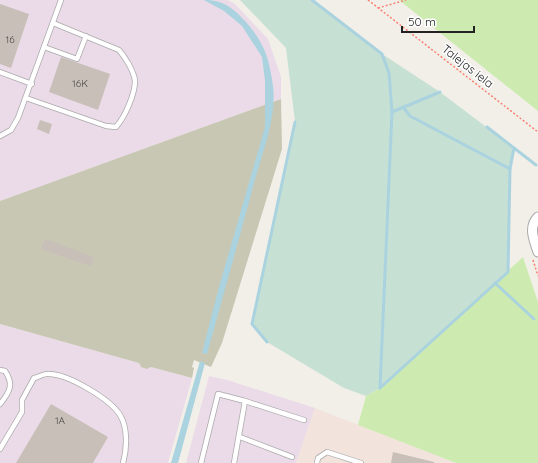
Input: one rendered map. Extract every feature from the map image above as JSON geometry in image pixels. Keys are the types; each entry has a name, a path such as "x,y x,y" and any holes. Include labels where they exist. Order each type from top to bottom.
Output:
{"street":[{"path":"537,218 532,231 538,252"}],"lane":[{"path":"0,136 11,130 18,118 32,84 61,0"},
{"path":"26,98 94,123 116,127 127,110 135,79 119,50 53,24"},
{"path":"44,47 77,59 86,36"},
{"path":"0,72 32,84"},
{"path":"0,370 5,371 10,379 10,390 0,404"},
{"path":"0,449 22,412 22,400 34,378 48,373 66,378 90,390 120,414 126,430 123,463"},
{"path":"201,463 218,394 246,401 304,420"},
{"path":"234,463 246,401"},
{"path":"240,437 292,457"},
{"path":"317,463 318,458 327,452 361,463"}],"path":[{"name":"Talejas iela","path":"368,0 538,132"},
{"path":"378,8 406,0"}],"shaded area":[{"path":"0,0 228,0 235,4 268,39 281,77 281,99 0,201"},
{"path":"240,0 312,0 382,54 440,92 514,148 510,169 508,272 380,388 366,396 344,388 267,342 252,324 295,122 286,48"},
{"path":"281,99 282,149 222,343 211,367 194,360 192,367 194,368 192,378 151,367 147,369 141,367 139,363 0,324 0,201"},
{"path":"0,324 139,363 141,367 151,367 192,378 168,463 0,463"},
{"path":"209,376 227,380 315,408 296,463 186,463"},
{"path":"315,408 456,463 296,463"}],"green space":[{"path":"399,0 538,0 538,111"},
{"path":"523,257 538,302 538,463 456,463 358,425 366,396 380,388"}],"water":[{"path":"204,0 217,1 227,5 245,21 257,36 265,50 273,86 274,99 268,137 256,175 207,354 202,353 219,287 265,127 265,81 262,57 242,26 224,11"},
{"path":"200,361 205,363 178,463 171,463"}],"building":[{"path":"0,4 29,14 11,68 0,64"},
{"path":"61,57 110,74 98,110 49,92"},
{"path":"40,120 52,124 49,134 37,129"},
{"path":"45,239 94,257 91,266 41,249"},
{"path":"51,404 108,437 93,463 16,463"},
{"path":"393,452 434,462 434,463 391,463"}],"waterway":[{"path":"312,0 382,54 389,73 392,112 380,388"},
{"path":"392,112 440,92"},
{"path":"403,107 410,116 510,169"},
{"path":"267,342 252,324 295,122"},
{"path":"487,127 536,165"},
{"path":"380,388 508,272 510,169 514,148"},
{"path":"495,283 534,319"}]}
